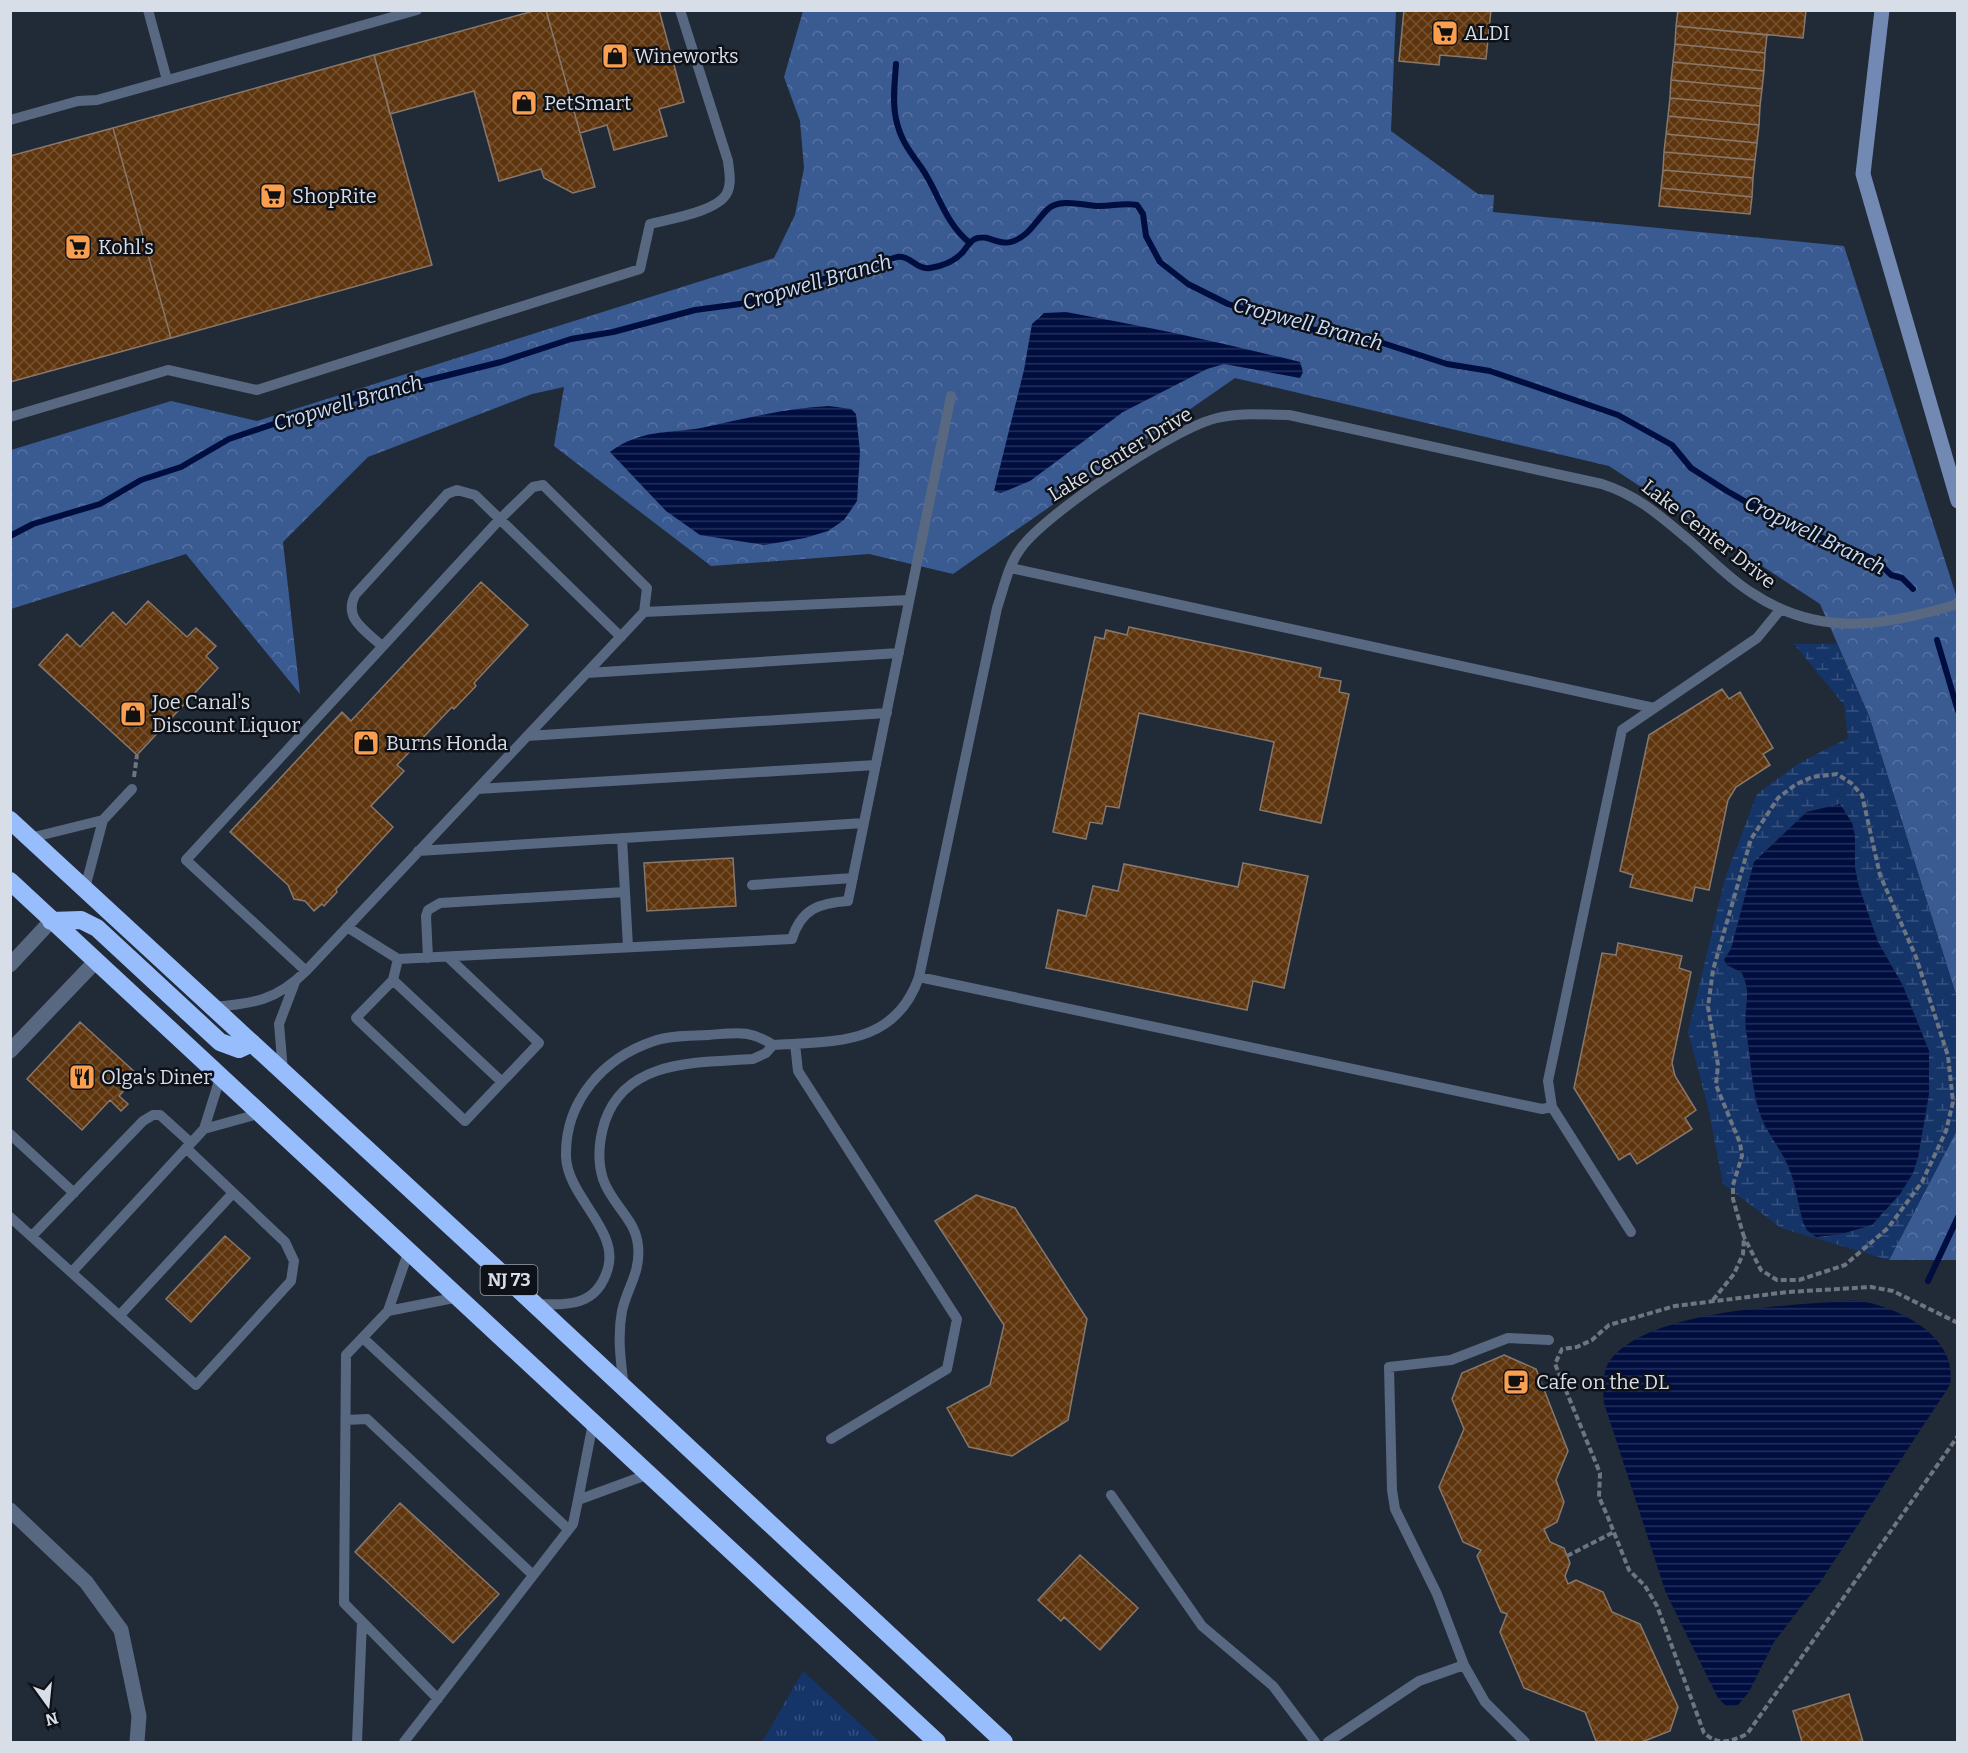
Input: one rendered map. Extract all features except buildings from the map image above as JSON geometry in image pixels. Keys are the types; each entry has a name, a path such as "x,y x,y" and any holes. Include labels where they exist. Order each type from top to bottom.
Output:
{"highway":[{"name":"NJ 73","path":"10,820 534,1304 1004,1743"},
{"name":"NJ 73","path":"12,887 221,1075 937,1743"},
{"path":"51,921 81,920 97,928 220,1042 239,1048 252,1043"}],"street":[{"path":"1882,10 1863,174 1958,501"},
{"path":"10,965 51,921"},
{"path":"10,1051 96,961"},
{"path":"10,1510 86,1582 122,1630 139,1716 137,1743"}],"lane":[{"path":"148,10 167,80"},
{"path":"10,120 167,80 417,10"},
{"path":"10,417 168,370 256,390 640,269 650,224 698,211 716,203 727,194 730,181 728,161 680,10"},
{"path":"347,927 398,959 448,957 792,939 804,915 815,906 848,901 951,396"},
{"name":"Lake Center Drive","path":"534,1304 575,1304 598,1289 609,1266 610,1252 606,1237 571,1179 566,1159 569,1127 584,1090 612,1062 656,1040 757,1034 773,1045 862,1035 893,1020 905,1008 919,977 998,608 1020,549 1049,518 1185,430 1215,418 1242,413 1289,416 1602,484 1630,493 1663,517 1749,592 1780,610 1820,621 1857,624 1894,621 1958,604"},
{"path":"213,1007 260,1002 295,981 306,971 644,612 647,588 547,488 538,484 533,487 500,519 186,860 306,971"},
{"path":"382,646 350,614 350,604 354,595 447,494 466,490 475,495 621,637"},
{"path":"1011,568 1654,708"},
{"path":"644,612 909,600"},
{"path":"1631,1232 1552,1107 1548,1081 1622,730 1697,676 1757,638 1780,610"},
{"path":"587,673 899,653"},
{"path":"527,736 887,712"},
{"path":"478,789 876,765"},
{"path":"85,888 103,820 132,789"},
{"path":"30,838 103,820"},
{"path":"418,851 864,823"},
{"path":"622,838 628,947"},
{"path":"752,885 853,878"},
{"path":"428,958 426,916 428,910 440,903 625,892"},
{"path":"398,959 393,980 356,1018 465,1121 539,1043 448,957"},
{"path":"919,977 1542,1109 1552,1107"},
{"path":"393,980 502,1082"},
{"path":"283,1072 279,1024 295,981"},
{"path":"795,1044 798,1071 957,1319 947,1369 831,1439"},
{"name":"Lake Center Drive","path":"624,1389 620,1327 625,1302 636,1276 639,1254 634,1229 609,1191 601,1171 599,1145 607,1116 622,1092 634,1082 660,1068 753,1059 766,1053 773,1045"},
{"path":"72,1272 204,1129 221,1075"},
{"path":"204,1129 262,1113"},
{"path":"10,1217 196,1385 291,1281 294,1271 291,1251 285,1242 233,1193 160,1115 153,1115 143,1121 32,1236"},
{"path":"10,1134 74,1193"},
{"path":"120,1316 233,1193"},
{"path":"409,1250 388,1311 346,1355 344,1603 438,1699"},
{"path":"388,1311 459,1297"},
{"path":"363,1338 568,1529"},
{"path":"1525,1743 1485,1702 1464,1665 1437,1594 1395,1509 1392,1490 1389,1367 1451,1360 1508,1338 1549,1340"},
{"path":"346,1420 367,1419 533,1575"},
{"path":"404,1743 573,1524 593,1423"},
{"path":"578,1500 649,1474"},
{"path":"1112,1495 1202,1626 1273,1686 1315,1743"},
{"path":"357,1743 362,1622"},
{"path":"1328,1743 1419,1681 1464,1665"}],"path":[{"path":"132,789 137,755"},
{"path":"1713,1300 1734,1274 1743,1254 1744,1237 1733,1199 1733,1185 1742,1156 1740,1143 1716,1085 1718,1065 1708,1007 1713,970 1750,839 1778,798 1795,785 1812,777 1837,774 1851,783 1862,795 1880,875 1916,957 1948,1056 1953,1102 1946,1131 1922,1182 1888,1228 1845,1265 1799,1280 1777,1280 1761,1270 1744,1237"},
{"path":"1958,1323 1893,1291 1871,1287 1713,1300 1675,1306 1609,1325 1592,1340 1577,1347 1562,1349 1555,1364 1600,1473 1599,1497 1629,1570 1645,1586 1657,1606 1704,1733 1714,1742 1735,1740 1747,1734 1958,1436"},
{"path":"1567,1556 1614,1532"}],"green space":[{"path":"803,11 1396,11 1391,131 1478,194 1494,195 1493,212 1844,246 1957,598 1957,998 1869,716 1820,604 1609,466 1235,378 953,574 869,554 711,566 554,446 564,387 532,394 368,457 283,542 300,694 186,554 11,609 11,450 171,401 257,421 774,258 795,215 804,168 800,121 784,77"},
{"path":"1794,644 1837,644 1869,716 1957,998 1957,1130 1889,1260 1781,1228 1723,1184 1708,1107 1688,1032 1725,878 1757,794 1799,763 1848,738 1844,705","holes":["1840,804 1852,823 1855,837 1855,868 1859,887 1878,942 1903,986 1929,1051 1929,1094 1918,1157 1872,1225 1841,1234 1816,1237 1807,1230 1803,1222 1789,1168 1759,1111 1754,1091 1745,1022 1747,994 1745,979 1741,972 1727,965 1724,960 1731,949 1754,862 1806,812"]},
{"path":"1957,1130 1957,1260 1889,1260"},
{"path":"803,1671 880,1742 762,1742"}],"shaded area":[{"path":"1066,312 1184,335 1300,362 1303,372 1300,378 1224,364 1207,369 1123,412 1030,481 1001,493 994,491 1024,370 1032,324 1044,313"},
{"path":"829,406 851,409 856,414 860,452 857,501 844,520 828,531 805,538 764,545 700,535 666,511 610,452 632,439 643,436 701,428 781,411"},
{"path":"1840,804 1852,823 1855,836 1855,868 1859,887 1878,942 1903,986 1929,1051 1929,1094 1918,1157 1913,1173 1900,1194 1872,1225 1841,1234 1816,1237 1807,1230 1803,1222 1789,1168 1759,1111 1754,1091 1745,1022 1747,994 1745,979 1741,972 1727,965 1724,960 1731,949 1754,862 1807,812"},
{"path":"1855,1300 1871,1303 1905,1316 1935,1338 1945,1351 1950,1367 1950,1385 1821,1581 1774,1642 1749,1692 1737,1706 1726,1706 1718,1698 1666,1593 1604,1403 1605,1371 1609,1362 1628,1344 1655,1330 1687,1320 1760,1308"}],"waterway":[{"path":"896,64 894,105 900,133 948,217 970,243"},
{"name":"Cropwell Branch","path":"10,536 33,524 100,504 141,480 181,467 229,439 336,403 501,362 571,339 613,332 695,310 740,304 897,257 906,258 925,268 939,266 956,258 975,239 984,238 1006,243 1018,239 1028,232 1048,209 1058,204 1101,206 1126,204 1137,205 1143,214 1146,236 1160,262 1188,284 1228,304 1308,329 1355,334 1447,364 1490,371 1618,415 1672,445 1691,468 1727,491 1786,525 1845,546 1877,561 1891,575 1902,578 1913,589"},
{"name":"Cropwell Branch","path":"1937,640 1958,711"},
{"path":"1928,1281 1958,1217"}],"place":[{"name":"ALDI","path":"1445,33"},
{"name":"Wineworks","path":"615,56"},
{"name":"PetSmart","path":"524,103"},
{"name":"ShopRite","path":"273,196"},
{"name":"Kohl's","path":"78,247"},
{"name":"Joe Canal's Discount Liquor","path":"133,714"},
{"name":"Burns Honda","path":"366,743"},
{"name":"Olga's Diner","path":"82,1077"},
{"name":"Cafe on the DL","path":"1516,1382"}]}
